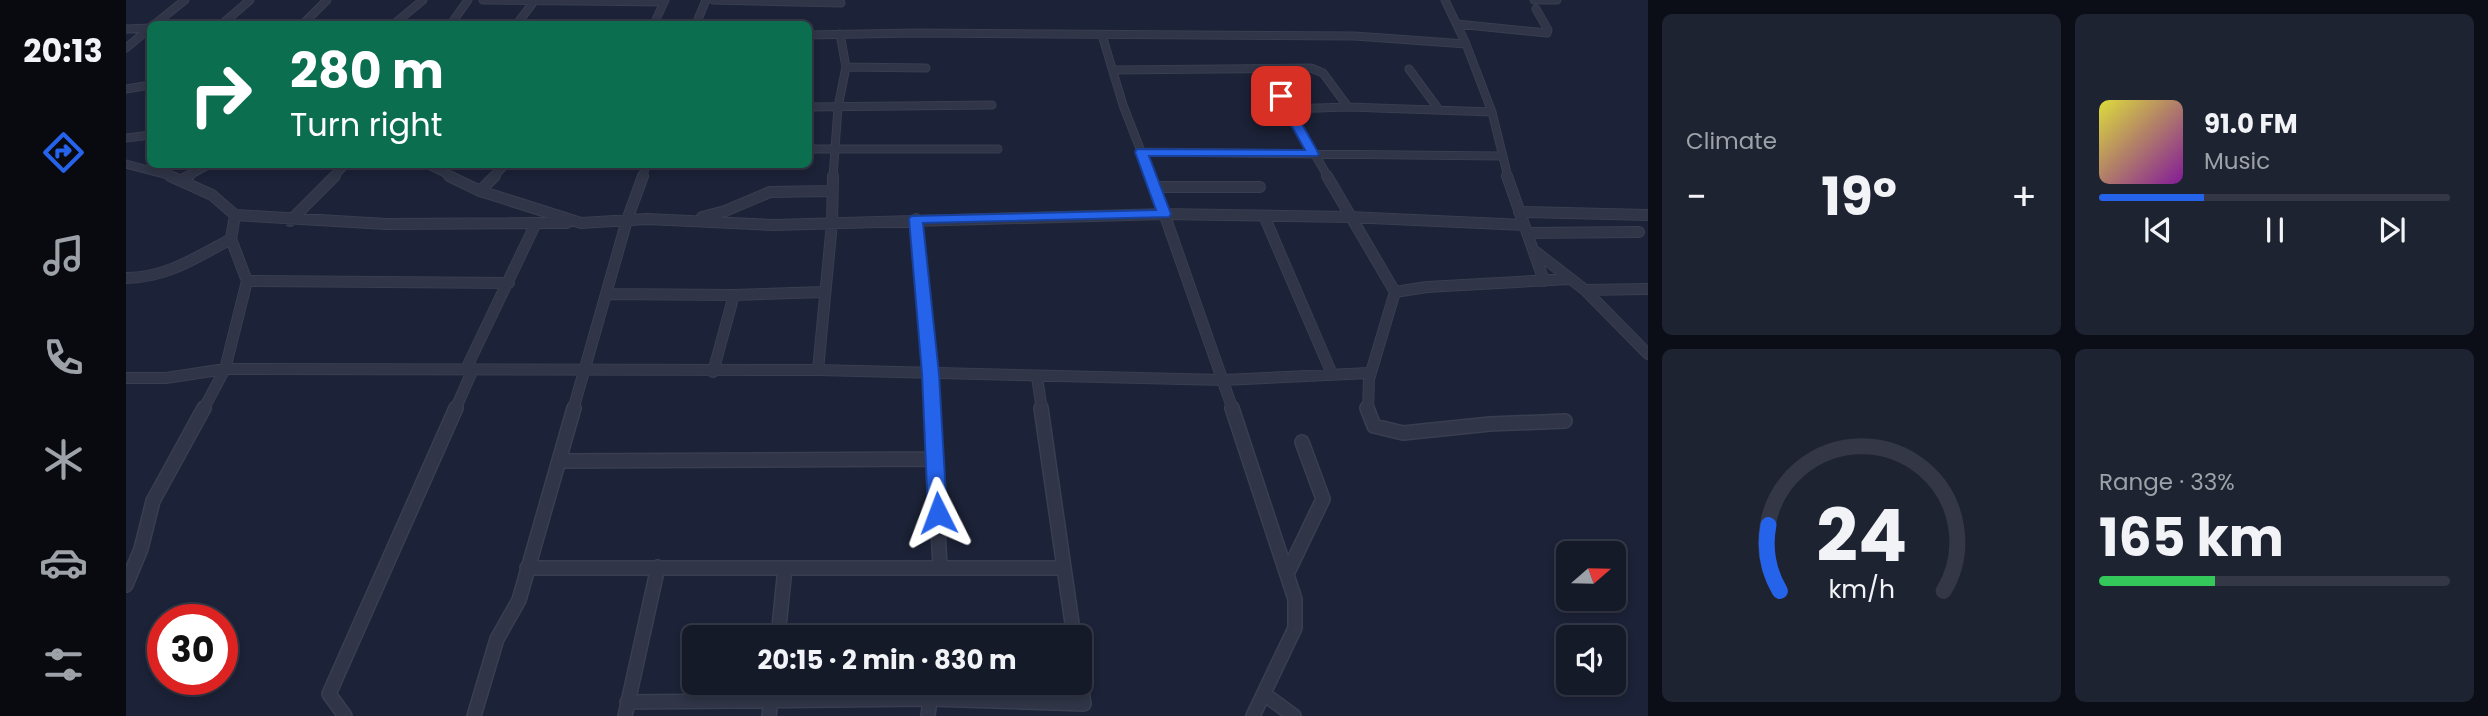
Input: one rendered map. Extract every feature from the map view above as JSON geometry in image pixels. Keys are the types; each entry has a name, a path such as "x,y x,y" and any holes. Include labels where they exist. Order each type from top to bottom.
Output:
{"street":[{"path":"159,21 185,0"},
{"path":"226,21 250,0"},
{"path":"306,21 327,0"},
{"path":"398,21 423,0"},
{"path":"453,21 468,0"},
{"path":"483,0 664,1 655,21"},
{"path":"697,21 706,0"},
{"path":"713,0 841,3"},
{"path":"1444,0 1466,44 1492,112 1500,156 1545,281"},
{"path":"1534,0 1557,0"},
{"path":"519,21 534,1"},
{"path":"1457,24 1547,33 1548,30 1536,9"},
{"path":"126,29 147,28"},
{"path":"126,48 147,30"},
{"path":"812,34 1355,36 1466,44"},
{"path":"818,370 832,223 834,149 838,107 846,67 840,34"},
{"path":"1102,34 1123,106 1155,187 1223,380 1295,599 1295,628 1253,716"},
{"path":"846,67 926,68"},
{"path":"1114,69 1318,68 1348,107"},
{"path":"1259,69 1271,81 1395,292 1393,310 1369,373 1367,411 1374,426 1403,433 1565,421"},
{"path":"1409,69 1439,110"},
{"path":"126,89 147,86"},
{"path":"812,107 992,105"},
{"path":"1288,109 1348,107 1492,112"},
{"path":"126,138 147,135"},
{"path":"812,149 998,149"},
{"path":"1142,152 1500,156"},
{"path":"126,164 183,178 225,201 235,215 231,239 247,281 225,369 153,501 141,549 126,586"},
{"path":"183,178 202,168"},
{"path":"290,220 342,168"},
{"path":"434,168 480,191 581,223"},
{"path":"480,191 502,168"},
{"path":"474,716 497,639 519,600 627,220 646,168"},
{"path":"1155,187 1260,187"},
{"path":"690,220 725,211 770,192 831,191"},
{"path":"1519,212 1648,215"},
{"path":"235,215 290,220 460,225 627,220 690,220 775,225 1164,214 1349,217 1525,229 1639,232"},
{"path":"1264,216 1332,374"},
{"path":"916,219 930,374 940,567"},
{"path":"345,716 329,694 536,223"},
{"path":"126,278 152,276 171,270 231,239"},
{"path":"1534,250 1585,289 1648,354"},
{"path":"1395,292 1427,286 1569,279"},
{"path":"247,281 509,283"},
{"path":"1585,289 1648,289"},
{"path":"606,294 734,295 825,292"},
{"path":"713,372 734,295"},
{"path":"126,378 166,379 225,369 713,372 818,370 1223,380 1369,373"},
{"path":"1037,377 1072,625"},
{"path":"1288,572 1323,499 1302,442"},
{"path":"558,461 935,459"},
{"path":"527,568 1064,568"},
{"path":"658,568 626,709 770,709 930,699 1084,704 1083,695"},
{"path":"779,625 785,568"},
{"path":"1264,694 1294,716"},
{"path":"928,716 930,699"}],"route":[{"path":"938,513 930,374 916,219 1164,214 1142,152 1313,154 1281,96"}]}
